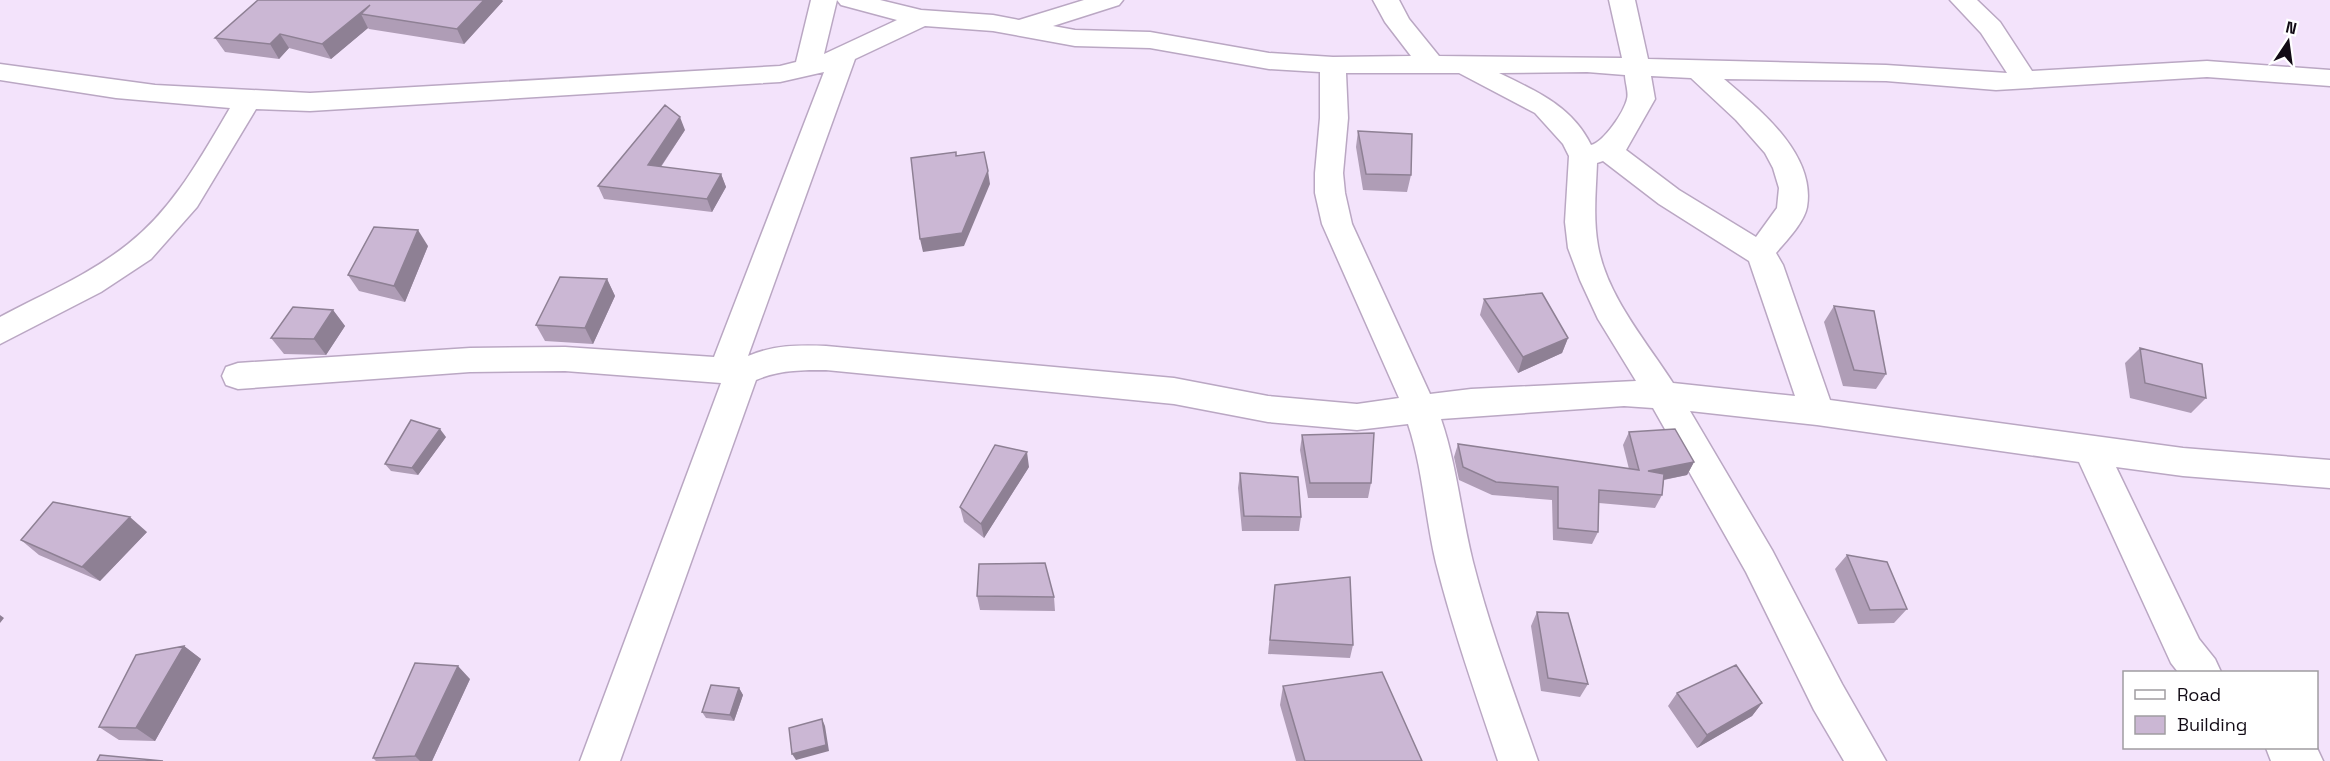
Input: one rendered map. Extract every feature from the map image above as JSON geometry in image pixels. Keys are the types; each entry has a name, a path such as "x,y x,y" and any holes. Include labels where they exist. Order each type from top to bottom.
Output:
{"street":[{"path":"807,69 824,0"},
{"path":"850,0 921,18 1025,27 1075,38 1150,40 1269,61 1333,65 1559,64 1886,74 1969,81 2026,82 2207,69 2330,78"},
{"path":"1025,27 1110,0"},
{"path":"1386,0 1398,22 1447,65 1545,107 1575,140 1760,253 1768,265 1816,412"},
{"path":"1595,153 1616,143 1641,99 1638,67 1622,0"},
{"path":"1963,0 1992,28 2026,82"},
{"path":"0,72 90,87 247,102 322,102 780,74 807,69 921,18"},
{"path":"600,761 844,54"},
{"path":"1333,65 1334,118 1329,173 1330,193 1337,224 1421,411 1434,449 1454,560 1468,613 1518,761"},
{"path":"1698,70 1771,140 1791,174 1792,210 1760,253"},
{"path":"0,332 115,268 141,250 195,191 247,102"},
{"path":"1595,153 1580,222 1583,248 1610,311 1663,395 1759,561 1828,697 1866,761"},
{"path":"238,376 493,360 565,359 734,371 767,361 796,357 826,358 1174,391 1301,412 1357,417 1421,411 1471,402 1624,393 1663,395 1816,412 2183,462 2330,474"},
{"path":"2090,449 2185,651 2200,671"},
{"path":"2288,749 2303,761"}],"building":[{"path":"258,0 484,0 457,29 361,14 370,5 322,44 280,34 270,44 215,38"},
{"path":"665,105 680,117 648,165 721,174 707,199 598,186"},
{"path":"1358,131 1412,134 1411,175 1366,174"},
{"path":"956,152 956,156 984,152 988,171 962,233 920,239 911,158"},
{"path":"374,227 418,230 394,286 348,275"},
{"path":"560,277 607,279 585,328 536,325"},
{"path":"1542,293 1568,338 1523,357 1484,299"},
{"path":"1834,306 1874,311 1886,374 1854,370"},
{"path":"293,307 333,310 314,339 271,338"},
{"path":"2140,348 2202,364 2206,398 2145,383"},
{"path":"411,420 440,429 412,468 385,464"},
{"path":"1675,429 1694,462 1648,471 1664,474 1662,495 1599,490 1598,532 1558,528 1558,487 1496,482 1463,467 1458,444 1639,470 1629,432"},
{"path":"1374,433 1371,483 1310,483 1302,435"},
{"path":"995,445 1027,452 981,524 960,507"},
{"path":"1240,473 1298,477 1301,517 1244,516"},
{"path":"53,502 130,517 82,567 21,540"},
{"path":"1847,555 1887,562 1907,609 1870,610"},
{"path":"1045,563 1054,597 977,596 979,564"},
{"path":"1350,577 1353,645 1270,640 1275,585"},
{"path":"1537,612 1568,613 1588,684 1548,678"},
{"path":"184,646 136,728 99,727 136,655"},
{"path":"415,663 458,666 415,756 373,758"},
{"path":"1736,665 1762,703 1707,735 1677,693"},
{"path":"1382,672 1422,761 1305,761 1283,686"},
{"path":"711,685 739,688 730,715 702,712"},
{"path":"822,719 826,745 792,754 789,728"},
{"path":"100,755 163,761 97,761"}]}
